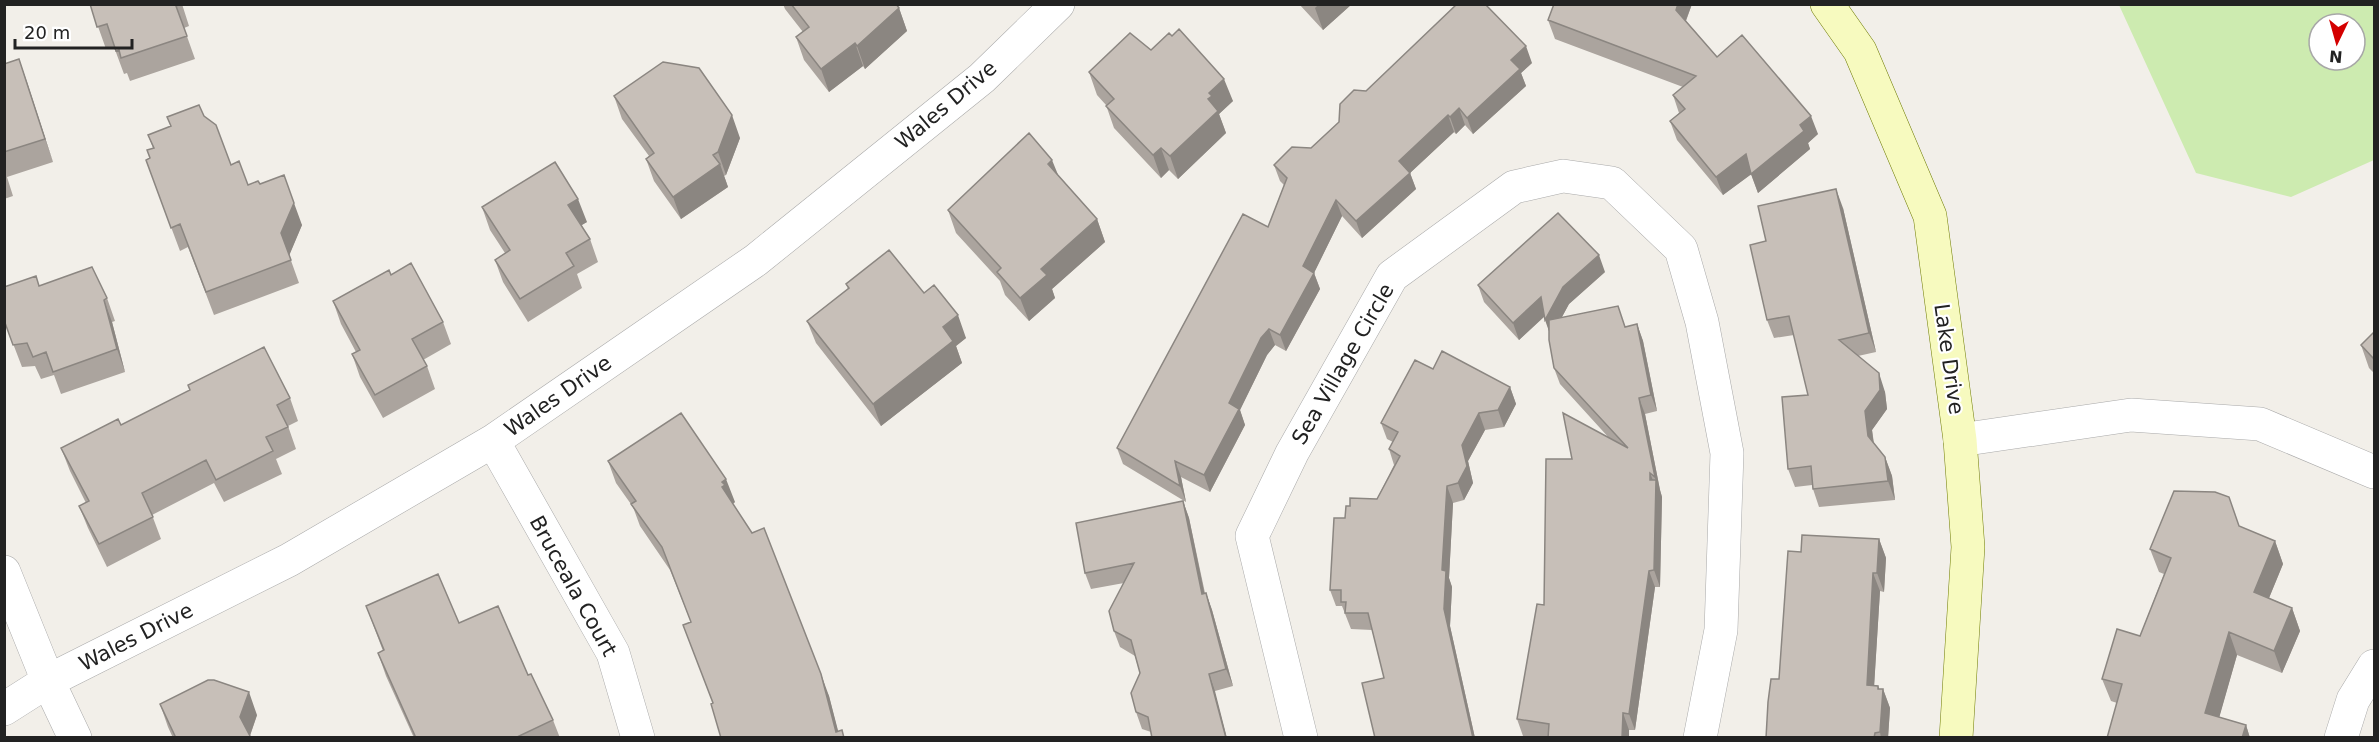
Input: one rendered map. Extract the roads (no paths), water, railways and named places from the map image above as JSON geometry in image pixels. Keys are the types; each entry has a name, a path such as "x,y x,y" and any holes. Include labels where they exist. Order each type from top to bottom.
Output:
{"street":[{"name":"Wales Drive","path":"4,709 48,681 289,560 493,441 756,260 982,78 1058,4"},
{"name":"Lake Drive","path":"1827,4 1860,51 1930,216 1960,440 1968,547 1956,738"},
{"name":"Sea Village Circle","path":"1301,738 1252,536 1292,453 1392,276 1514,187 1563,176 1612,183 1681,249 1702,322 1727,453 1721,630 1700,738"},
{"path":"1960,440 2131,415 2260,423 2374,472"},
{"name":"Bruceala Court","path":"493,441 613,653 638,738"},
{"path":"4,572 48,681 75,738"},
{"path":"2341,738 2353,700 2374,666"}]}
